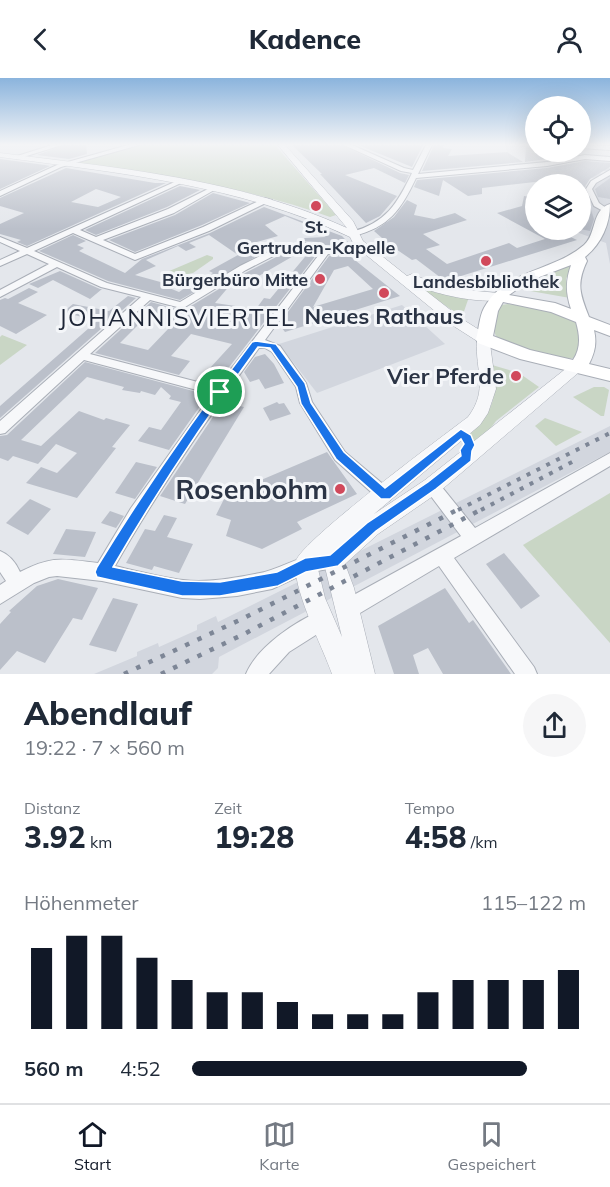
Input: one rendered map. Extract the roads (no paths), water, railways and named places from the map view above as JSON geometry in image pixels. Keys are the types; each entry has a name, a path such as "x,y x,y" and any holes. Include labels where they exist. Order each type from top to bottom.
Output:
{"main road":[{"path":"608,208 602,215 596,242 578,257 509,286 498,297 489,312 484,339 526,355 610,375"},
{"path":"578,257 580,261 572,276 572,289 586,319 591,347 585,361 578,367"},
{"path":"498,297 548,306 586,319 610,331"}],"street":[{"path":"0,194 47,173"},
{"path":"121,173 214,188 311,214 354,234 428,287 454,293 498,297"},
{"path":"306,173 350,223 358,243 457,322 484,339 490,380 489,394 479,416 311,554 305,565 309,588 345,674"},
{"path":"411,173 431,173"},
{"path":"608,208 598,208 589,189 593,182 609,173"},
{"path":"354,234 366,233 387,220 396,209 415,174"},
{"path":"0,263 178,182"},
{"path":"96,240 171,211 214,188"},
{"path":"73,230 131,256 141,256 266,201"},
{"path":"0,239 104,285 183,305 243,268 283,248 305,246 325,252 342,253 365,249"},
{"path":"102,572 137,513 220,392 325,252"},
{"path":"0,294 56,264"},
{"path":"0,429 147,297"},
{"path":"256,344 267,344 276,349 302,386 306,404 340,456 385,495"},
{"path":"82,356 220,392"},
{"path":"0,595 39,572 57,567 102,572 182,589 200,590 237,587 272,580 305,565 333,561 371,527 432,486 578,367"},
{"path":"461,433 470,441 466,450 466,458"},
{"path":"348,609 610,459"},
{"path":"432,486 472,537"},
{"path":"0,559 10,570 16,584"},
{"path":"437,560 527,674"},
{"path":"333,561 348,609 362,674"},
{"path":"256,674 282,645 323,619"}],"railway":[{"path":"458,510 610,433"},
{"path":"481,510 574,461"},
{"path":"124,674 244,618 461,508"},
{"path":"161,674 244,634 484,508"}],"place":[{"name":"St. Gertruden-Kapelle","path":"316,206"},
{"name":"Landesbibliothek","path":"486,261"},
{"name":"Bürgerbüro Mitte","path":"320,279"},
{"name":"Neues Rathaus","path":"384,293"},
{"name":"Vier Pferde","path":"516,376"},
{"name":"Rosenbohm","path":"340,489"}],"district":[{"name":"JOHANNISVIERTEL","path":"177,317"}]}
